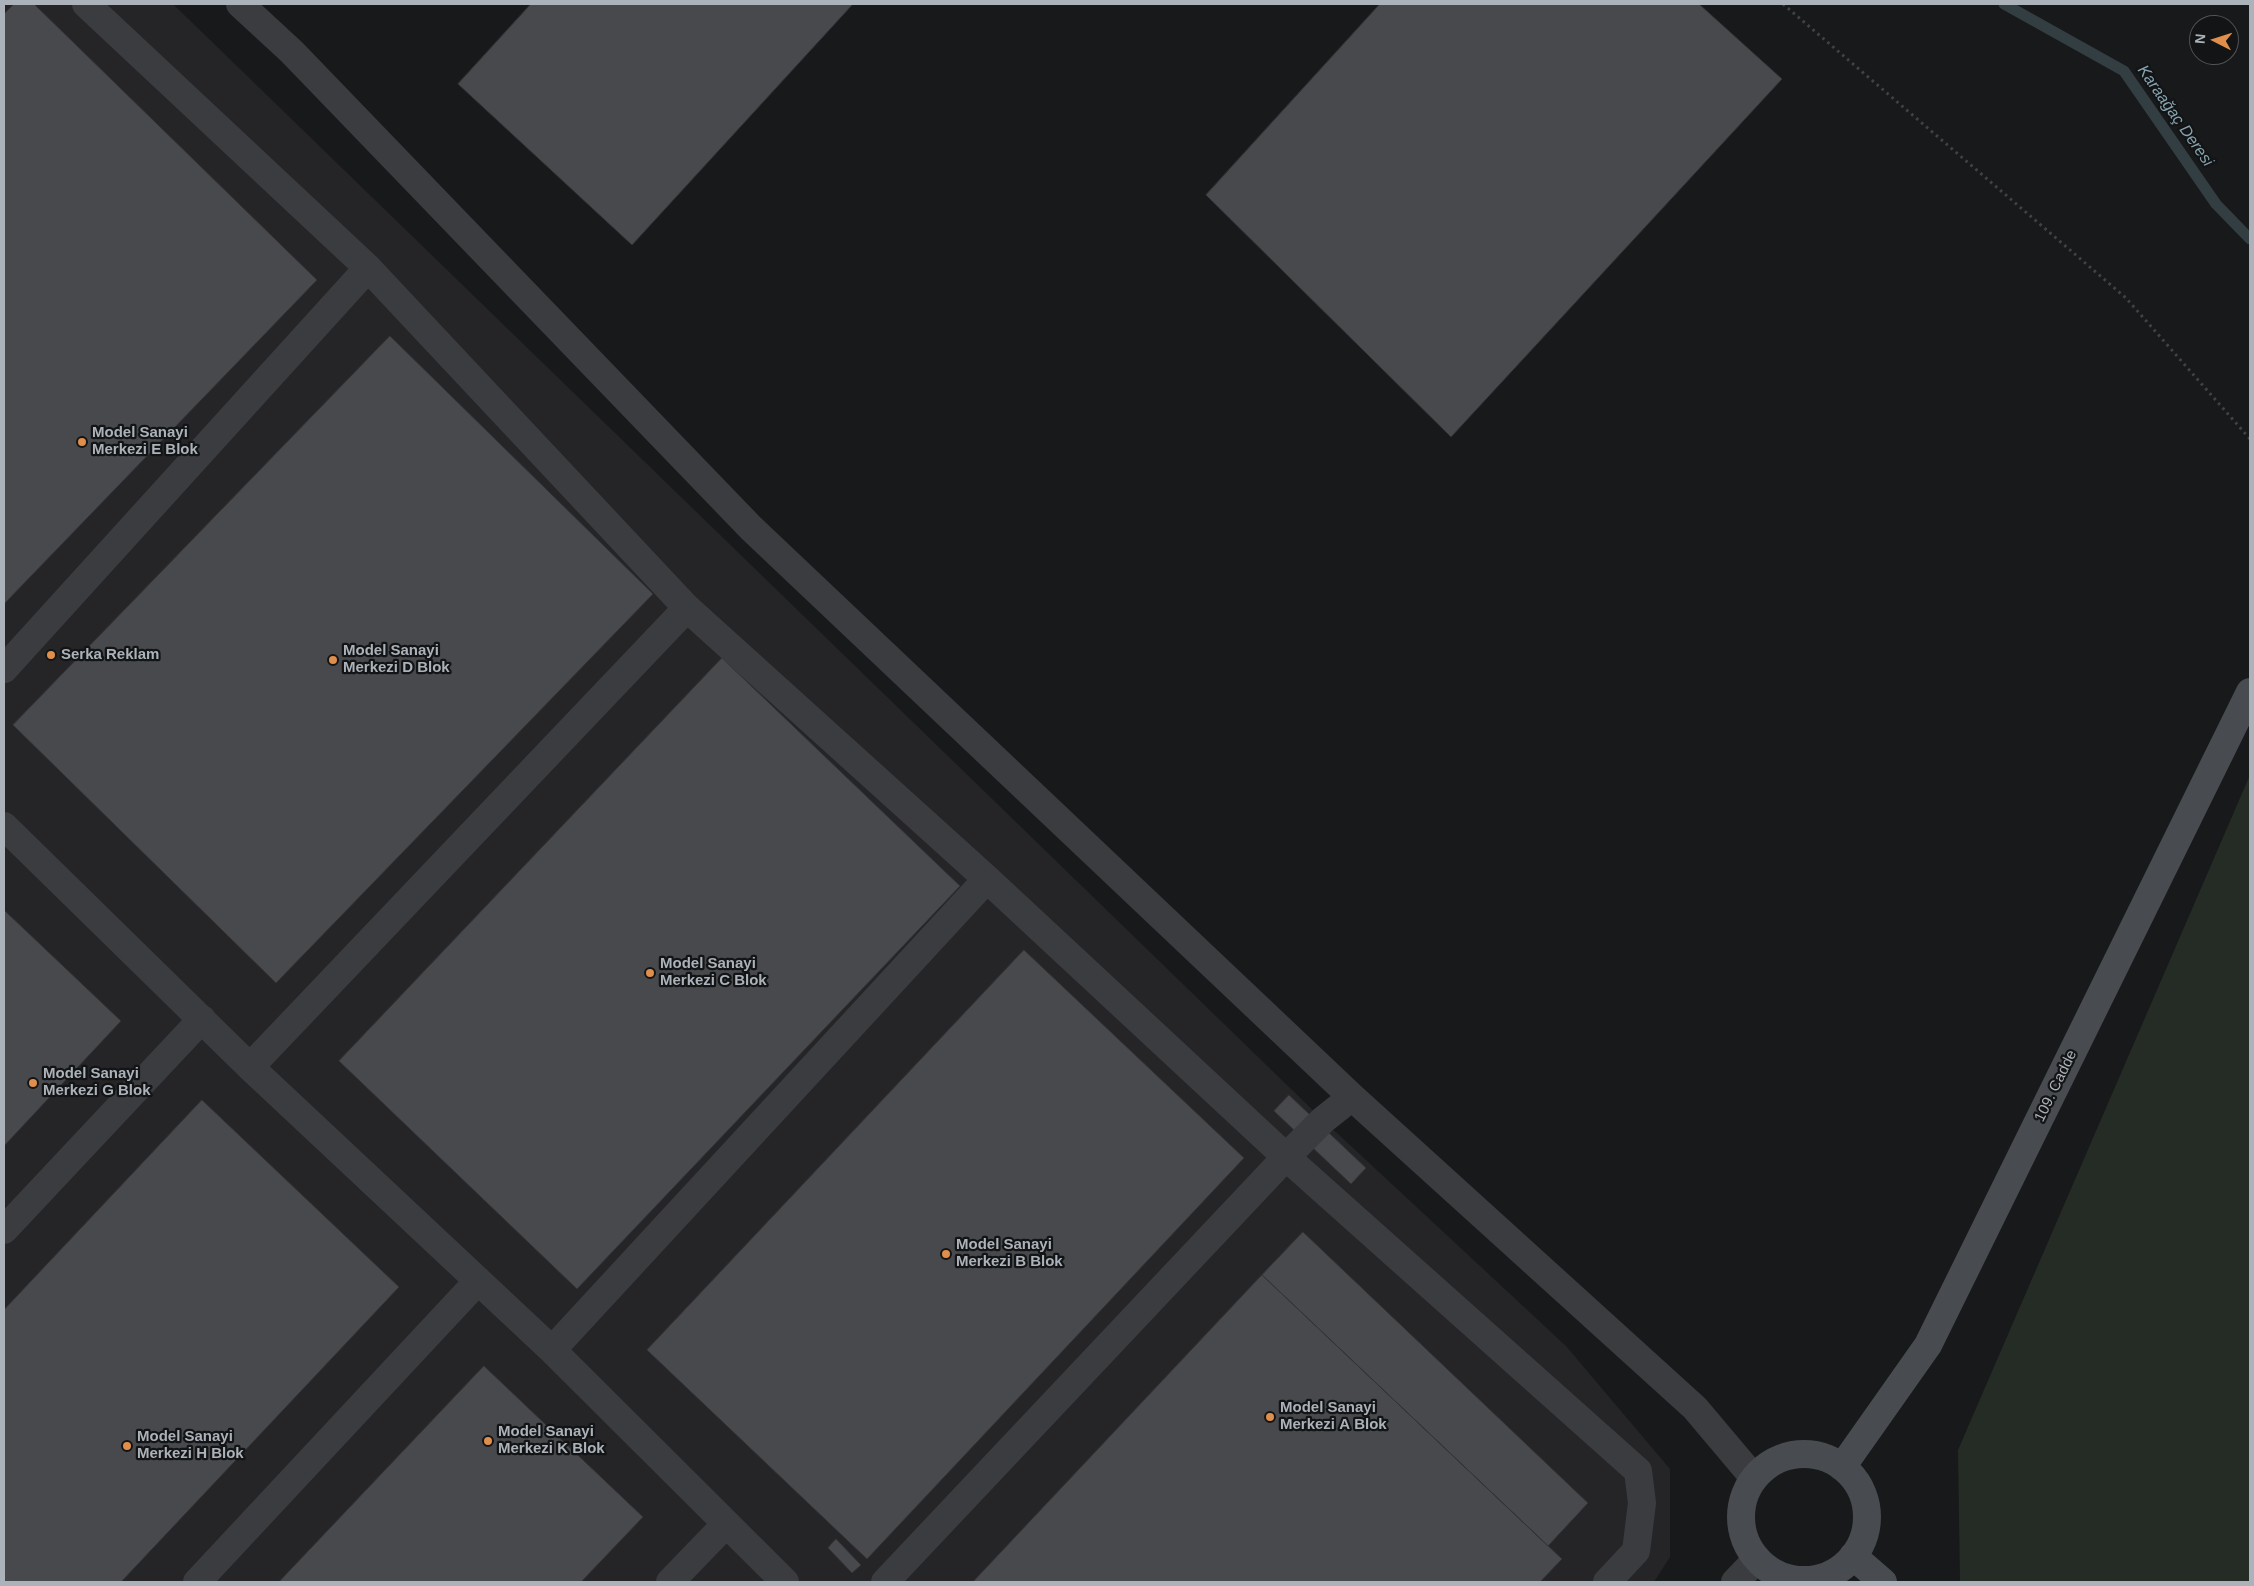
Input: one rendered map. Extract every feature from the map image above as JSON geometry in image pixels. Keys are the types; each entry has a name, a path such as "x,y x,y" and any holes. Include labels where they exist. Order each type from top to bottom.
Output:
{"street":[{"path":"86,4 368,268 687,608 987,878 1286,1157 1638,1472 1642,1503 1636,1551 1607,1582"},
{"path":"240,4 292,52 751,528 1352,1097 1695,1408 1754,1478"},
{"path":"4,669 368,268"},
{"path":"250,1067 687,608"},
{"name":"109. Cadde","path":"1842,1468 1928,1345 2250,692"},
{"path":"4,826 250,1067 552,1350 785,1582"},
{"path":"552,1350 987,878"},
{"path":"4,1230 202,1020"},
{"path":"885,1582 1286,1157 1323,1120 1352,1097"},
{"path":"197,1582 478,1281"},
{"path":"1799,1454 1825,1458 1842,1468 1856,1482 1865,1506 1864,1532 1853,1556 1833,1572 1808,1580 1782,1576 1770,1570 1757,1559 1746,1541 1741,1515 1742,1502 1754,1478 1774,1462 1799,1454"},
{"path":"670,1582 726,1524"},
{"path":"1853,1556 1883,1582"},
{"path":"1735,1582 1757,1559"}],"path":[{"path":"1783,4 2126,298 2250,439"}],"shaded area":[{"path":"4,4 173,4 1323,1120 1566,1346 1670,1469 1670,1557 1654,1582 4,1582"},
{"path":"2250,775 2250,1582 1960,1582 1958,1450"}],"building":[{"name":"Model Sanayi Merkezi E Blok","path":"14,4 34,4 317,280 4,604 4,14"},
{"path":"531,4 853,4 632,245 458,84"},
{"path":"1380,4 1699,4 1782,79 1451,437 1206,195"},
{"name":"Model Sanayi Merkezi D Blok","path":"390,336 653,594 276,983 13,725"},
{"name":"Model Sanayi Merkezi C Blok","path":"722,658 960,886 577,1289 339,1061"},
{"name":"Model Sanayi Merkezi G Blok","path":"4,910 121,1021 4,1146"},
{"name":"Model Sanayi Merkezi B Blok","path":"1024,950 1244,1158 867,1559 647,1350"},
{"path":"1289,1095 1366,1168 1351,1184 1274,1111"},
{"name":"Model Sanayi Merkezi H Blok","path":"202,1100 399,1287 121,1582 4,1582 4,1310"},
{"path":"1303,1232 1588,1503 1548,1546 1262,1275"},
{"name":"Model Sanayi Merkezi A Blok","path":"1262,1275 1562,1559 1540,1582 973,1582"},
{"name":"Model Sanayi Merkezi K Blok","path":"484,1366 643,1517 581,1582 279,1582"},
{"path":"836,1539 861,1565 852,1573 828,1548"}],"waterway":[{"name":"Karaağaç Deresi","path":"2004,4 2124,71 2216,204 2250,239"}],"place":[{"name":"Model Sanayi Merkezi E Blok","path":"82,442"},
{"name":"Serka Reklam","path":"51,655"},
{"name":"Model Sanayi Merkezi D Blok","path":"333,660"},
{"name":"Model Sanayi Merkezi C Blok","path":"650,973"},
{"name":"Model Sanayi Merkezi G Blok","path":"33,1083"},
{"name":"Model Sanayi Merkezi B Blok","path":"946,1254"},
{"name":"Model Sanayi Merkezi A Blok","path":"1270,1417"},
{"name":"Model Sanayi Merkezi K Blok","path":"488,1441"},
{"name":"Model Sanayi Merkezi H Blok","path":"127,1446"}]}
